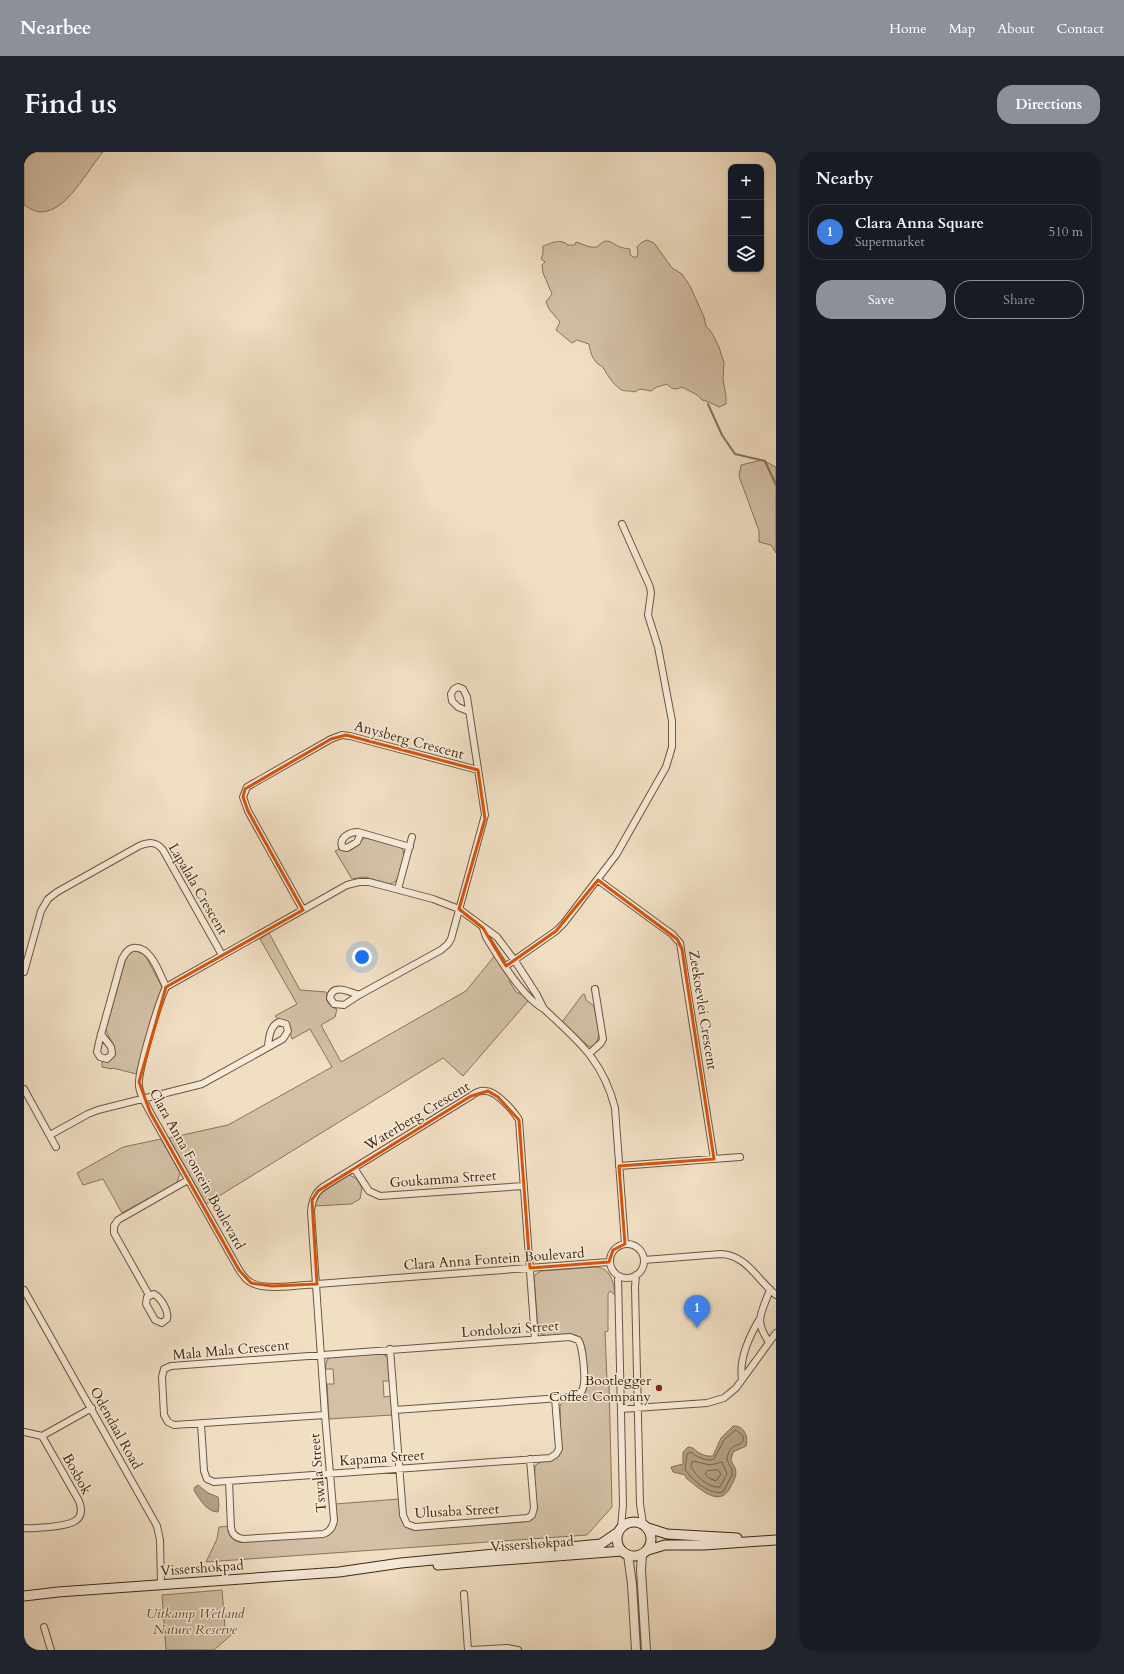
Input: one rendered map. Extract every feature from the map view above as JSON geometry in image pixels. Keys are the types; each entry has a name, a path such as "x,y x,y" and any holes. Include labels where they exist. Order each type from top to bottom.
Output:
{"main road":[{"path":"633,1521 667,1534 774,1540 704,1545 665,1545 638,1556 625,1553 617,1541 619,1531 627,1523 633,1521"},
{"path":"645,1552 652,1539 646,1526"},
{"name":"Vissershokpad","path":"348,1571 401,1562 601,1544 619,1531"},
{"name":"Vissershokpad","path":"24,1596 58,1592 348,1571 388,1570 534,1557 625,1553"},
{"name":"Vissershokpad","path":"24,1592 58,1592"}],"street":[{"path":"506,966 556,931 598,880 616,855 657,787 670,757 673,737 672,721 658,647 648,615 651,593 650,587 622,524"},
{"path":"468,711 478,770"},
{"name":"Anysberg Crescent","path":"303,910 244,803 243,797 245,789 251,783 331,739 342,735 478,770 485,820 451,939 445,947 359,995"},
{"path":"361,833 410,847"},
{"path":"398,889 412,837"},
{"name":"Lapalala Crescent","path":"24,972 41,910 48,899 139,846 151,842 157,844 163,850 222,955"},
{"name":"Zeekoevlei Crescent","path":"598,880 672,934 680,943 714,1159"},
{"path":"101,1034 122,959 127,951 135,948 145,950 151,957 166,988 222,955 355,882 369,882 398,889 433,899 459,909 483,928 491,931 515,960 542,1003 544,1009"},
{"path":"483,928 486,937 525,994 538,1006 544,1009 590,1053 605,1077 611,1091 615,1108 624,1244"},
{"name":"Clara Anna Fontein Boulevard","path":"166,988 161,1000 140,1072 139,1087 143,1098 239,1270 251,1283 260,1286 316,1284 610,1262"},
{"path":"590,1053 601,1043 602,1039 595,989"},
{"path":"50,1135 88,1114 110,1106 202,1084 268,1046"},
{"path":"24,1089 56,1147"},
{"name":"Waterberg Crescent","path":"316,1284 311,1212 312,1200 318,1191 471,1096 484,1090 492,1092 514,1113 519,1120 535,1340"},
{"path":"619,1166 740,1156"},
{"name":"Goukamma Street","path":"354,1168 369,1191 380,1196 524,1186"},
{"path":"149,1295 114,1233 114,1226 118,1220 188,1180"},
{"path":"624,1244 633,1244 639,1249 644,1260 642,1269 636,1275 627,1278 618,1276 612,1270 610,1262 613,1250 624,1244"},
{"path":"644,1260 721,1254 731,1256 743,1262 776,1294"},
{"path":"636,1275 635,1287 640,1504 646,1526"},
{"path":"618,1276 623,1513 619,1531"},
{"name":"Tswala Street","path":"229,1481 231,1528 233,1534 237,1538 243,1539 323,1534 330,1529 334,1520 316,1284"},
{"path":"742,1379 741,1373 751,1335 759,1320 770,1289"},
{"name":"Odendaal Road","path":"24,1290 92,1408 158,1529 160,1540 161,1585"},
{"path":"154,1294 158,1297 167,1313 167,1319 164,1322 159,1323 155,1320 146,1304 146,1299 149,1295 154,1294"},
{"path":"759,1320 760,1328 769,1342"},
{"path":"621,1409 713,1402 728,1395 742,1379 776,1333"},
{"name":"Londolozi Street","path":"322,1354 573,1337 578,1340 582,1346 583,1389 580,1394 574,1397 395,1410"},
{"name":"Ulusaba Street","path":"390,1349 402,1515 404,1522 409,1526 415,1527 525,1519 532,1515 534,1508 530,1459"},
{"name":"Mala Mala Crescent","path":"322,1354 171,1366 166,1368 162,1377 164,1415 171,1424 201,1424 325,1416"},
{"name":"Kapama Street","path":"201,1424 204,1471 206,1476 214,1482 550,1458 558,1452 559,1446 555,1398"},
{"path":"24,1432 42,1436 92,1408"},
{"name":"Bosbok","path":"24,1528 67,1525 76,1520 80,1510 79,1501 42,1436"},
{"path":"645,1552 641,1570 646,1650"},
{"path":"625,1553 632,1584 636,1650"},
{"path":"464,1594 470,1650 507,1648 518,1650"},
{"path":"44,1627 51,1650"}],"highlighted area":[{"path":"346,735 478,770 485,819 459,909 483,928 506,966 556,931 598,880 677,939 682,949 714,1159 619,1166 625,1244 613,1250 609,1262 530,1268 519,1120 498,1097 488,1091 471,1096 336,1178 318,1191 312,1200 317,1284 272,1286 251,1283 239,1270 150,1112 139,1082 166,987 303,910 248,811 243,797 245,789 331,739"}],"green space":[{"path":"24,152 103,152 76,188 60,205 51,210 41,212 34,211 24,205"},
{"path":"647,240 654,243 672,268 682,274 690,286 704,317 706,326 712,333 719,347 724,363 723,379 726,404 719,407 702,400 696,394 682,387 674,389 667,384 657,387 651,391 640,389 634,392 622,390 617,387 603,367 595,361 589,344 577,340 572,343 556,330 560,322 549,309 546,302 552,294 543,273 542,265 545,262 541,259 543,254 543,246 559,241 568,245 575,245 576,242 590,247 597,247 601,243 608,241 620,247 630,249 630,254 633,257 637,257 637,247 642,242"},
{"path":"762,460 776,467 776,553 771,545 759,542 759,531 739,476 741,465"},
{"path":"366,838 400,847 403,850 404,855 398,878 395,882 390,884 365,877 352,879 335,851 339,849 343,851 351,850"},
{"path":"269,933 300,990 326,992 328,1003 337,1009 335,1017 321,1025 341,1062 466,991 496,954 510,976 510,982 516,992 523,995 528,1001 463,1076 443,1058 206,1204 169,1138 228,1125 332,1067 310,1029 292,1039 290,1032 275,1016 297,1004 260,939"},
{"path":"136,951 145,955 162,987 136,1074 113,1068 102,1067 102,1062 110,1060 115,1052 115,1048 106,1029 126,958 131,952"},
{"path":"583,994 585,995 586,1000 594,1006 598,1022 598,1040 591,1047 562,1022"},
{"path":"161,1139 180,1173 177,1183 122,1213 103,1179 83,1185 77,1173 123,1147"},
{"path":"349,1175 356,1178 362,1188 360,1199 351,1204 314,1206 321,1193"},
{"path":"596,1267 605,1270 611,1277 615,1295 610,1291 608,1294 608,1331 605,1332 607,1380 609,1383 612,1507 587,1535 206,1562 217,1539 219,1527 229,1526 232,1537 241,1542 327,1536 336,1526 335,1504 399,1499 400,1514 403,1523 409,1529 415,1530 523,1522 533,1518 535,1466 541,1462 552,1460 561,1452 560,1405 565,1401 581,1397 586,1390 587,1384 586,1353 581,1338 568,1334 546,1336 538,1331 534,1277 541,1271"},
{"path":"381,1353 389,1360 390,1381 383,1381 384,1397 391,1396 392,1415 329,1419 327,1384 334,1384 333,1369 325,1369 327,1360 331,1357"},
{"name":"Uitkamp Wetland Nature Reserve","path":"222,1590 225,1628 231,1635 214,1650 166,1650 162,1595"}],"water":[{"path":"733,1426 740,1427 745,1432 747,1443 746,1446 733,1452 731,1460 735,1467 736,1476 725,1494 720,1497 708,1494 686,1478 685,1475 673,1472 671,1467 683,1464 683,1452 688,1447 693,1448 704,1455 713,1456 721,1438"},
{"path":"198,1485 208,1493 218,1497 218,1512 210,1510 201,1501 194,1490"}],"waterway":[{"path":"708,404 722,435 735,454 765,461 776,485"}],"place":[{"name":"Clara Anna Square","path":"697,1328"},
{"name":"Bootlegger Coffee Company","path":"659,1388"}]}
